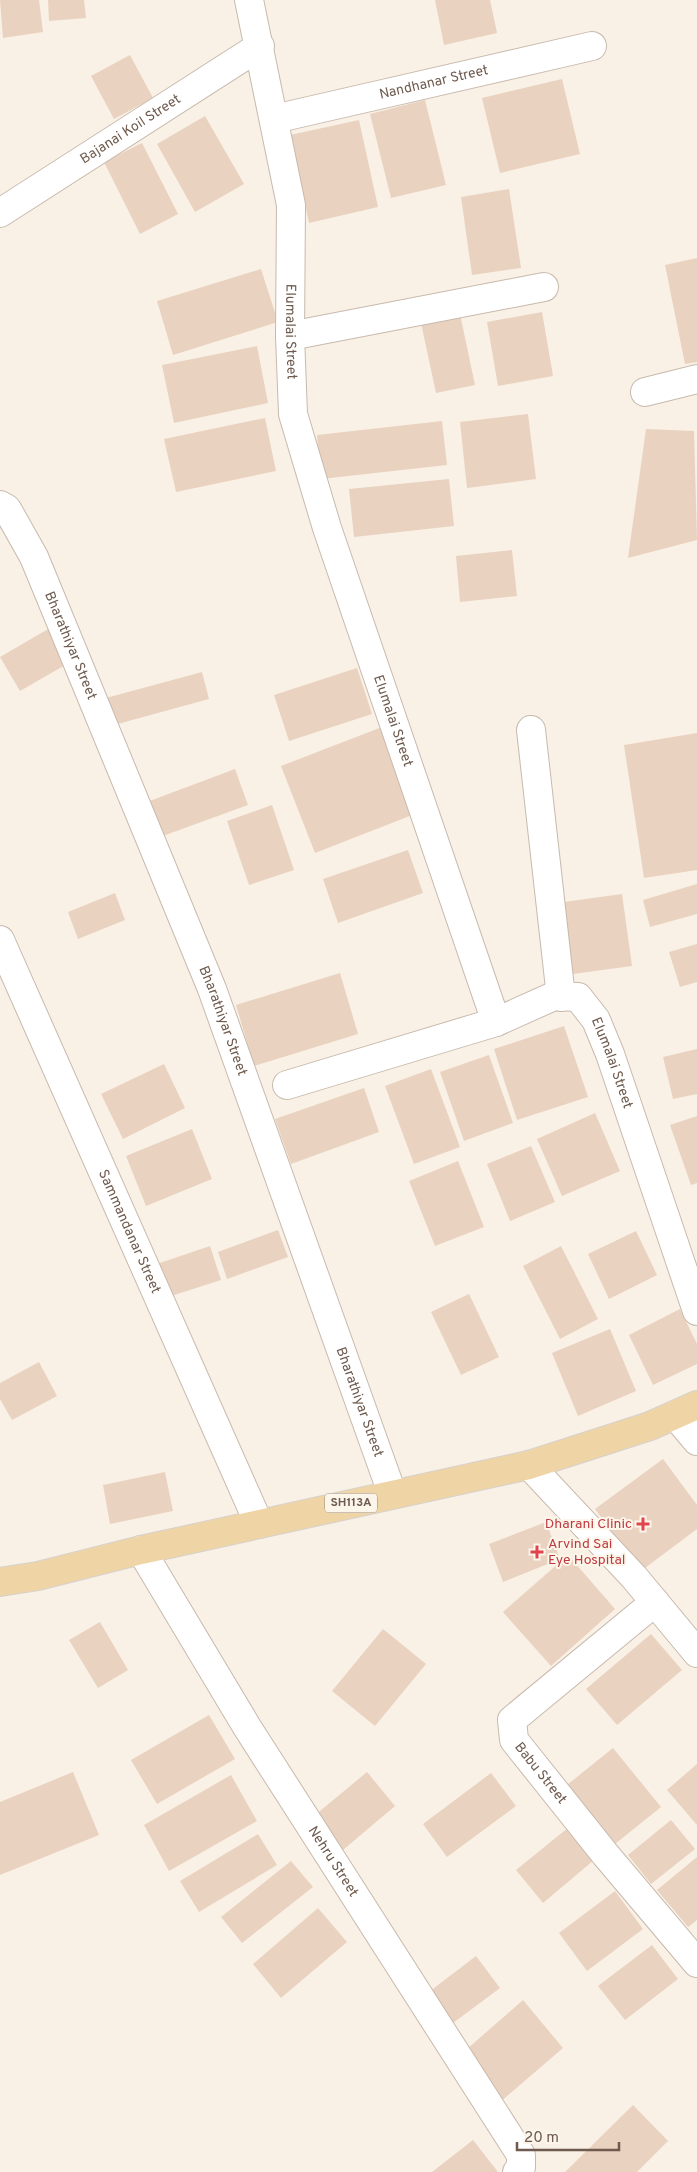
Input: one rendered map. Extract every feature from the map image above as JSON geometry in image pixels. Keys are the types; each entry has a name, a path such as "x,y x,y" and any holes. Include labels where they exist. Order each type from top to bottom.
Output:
{"main road":[{"name":"SH113A","path":"0,1582 38,1576 142,1550 529,1464 650,1426 686,1410"}],"street":[{"name":"Elumalai Street","path":"249,0 260,46 291,205 290,336 293,414 326,528 496,1022"},
{"name":"Bajanai Koil Street","path":"0,213 260,46"},
{"name":"Nandhanar Street","path":"274,119 592,46"},
{"path":"290,336 544,287"},
{"path":"645,392 697,379"},
{"name":"Bharathiyar Street","path":"0,505 7,509 34,557 212,989 392,1493"},
{"path":"286,1085 496,1022 554,996 561,997 531,730"},
{"name":"Sammandanar Street","path":"0,940 260,1524"},
{"name":"Elumalai Street","path":"561,997 578,997 596,1020 610,1054 697,1311"},
{"path":"686,1410 697,1441"},
{"path":"529,1464 655,1602 697,1653"},
{"name":"Nehru Street","path":"142,1550 247,1727 521,2155 521,2167 517,2172"},
{"name":"Babu Street","path":"655,1602 512,1720 512,1729 514,1740 605,1854 697,1963"}],"building":[{"path":"0,0 39,0 43,32 3,38"},
{"path":"48,0 84,0 86,18 49,21"},
{"path":"435,0 490,0 497,33 444,45"},
{"path":"130,55 153,98 114,119 91,76"},
{"path":"562,79 580,154 500,173 482,98"},
{"path":"425,100 446,185 391,198 370,114"},
{"path":"205,116 244,184 195,212 157,144"},
{"path":"359,120 378,207 309,223 290,135"},
{"path":"142,143 178,214 140,234 104,162"},
{"path":"509,189 521,268 472,275 461,197"},
{"path":"697,258 697,362 685,364 665,265"},
{"path":"261,269 278,322 173,355 157,301"},
{"path":"542,312 553,376 498,386 487,322"},
{"path":"460,314 475,385 436,393 421,323"},
{"path":"257,346 268,403 174,423 162,365"},
{"path":"528,414 536,479 467,488 460,422"},
{"path":"265,418 276,471 176,492 164,439"},
{"path":"442,421 447,465 321,479 317,435"},
{"path":"646,429 694,431 697,540 628,558"},
{"path":"449,479 454,526 354,537 349,489"},
{"path":"512,550 517,596 460,602 456,556"},
{"path":"55,625 74,660 20,691 0,657"},
{"path":"357,668 372,714 289,741 274,695"},
{"path":"202,672 209,699 114,725 106,698"},
{"path":"382,727 415,814 315,853 281,766"},
{"path":"697,733 697,870 644,878 624,745"},
{"path":"235,769 248,805 160,837 147,802"},
{"path":"272,805 294,870 249,885 227,821"},
{"path":"408,850 423,893 338,923 323,879"},
{"path":"697,884 697,914 650,927 643,900"},
{"path":"115,893 125,920 78,939 68,912"},
{"path":"622,894 632,966 573,974 564,902"},
{"path":"697,944 697,982 680,987 669,952"},
{"path":"340,973 358,1034 254,1066 236,1005"},
{"path":"564,1026 588,1097 517,1120 494,1049"},
{"path":"697,1049 697,1094 673,1099 663,1057"},
{"path":"489,1055 513,1123 464,1141 440,1072"},
{"path":"164,1064 185,1108 123,1139 101,1094"},
{"path":"431,1069 460,1147 414,1164 385,1086"},
{"path":"364,1088 379,1132 291,1164 275,1119"},
{"path":"595,1113 620,1171 562,1196 537,1139"},
{"path":"697,1116 697,1183 691,1185 670,1125"},
{"path":"192,1129 212,1179 146,1206 126,1156"},
{"path":"531,1146 555,1202 510,1221 487,1164"},
{"path":"458,1161 484,1227 435,1246 409,1181"},
{"path":"278,1230 288,1257 227,1279 218,1252"},
{"path":"636,1231 657,1275 609,1299 588,1254"},
{"path":"210,1246 221,1280 165,1298 154,1265"},
{"path":"561,1246 598,1319 560,1339 523,1266"},
{"path":"469,1294 499,1357 461,1375 431,1312"},
{"path":"680,1309 697,1344 697,1364 653,1385 629,1335"},
{"path":"610,1329 636,1391 578,1416 552,1353"},
{"path":"39,1362 57,1396 12,1420 0,1399 0,1383"},
{"path":"663,1459 697,1505 697,1529 641,1571 595,1509"},
{"path":"165,1472 173,1511 110,1524 103,1485"},
{"path":"546,1522 560,1559 503,1582 489,1544"},
{"path":"568,1555 615,1609 551,1666 503,1612"},
{"path":"100,1622 128,1670 98,1688 69,1640"},
{"path":"383,1629 426,1664 375,1726 332,1691"},
{"path":"651,1634 682,1670 617,1725 586,1689"},
{"path":"209,1715 235,1759 157,1804 131,1760"},
{"path":"613,1748 661,1807 610,1848 562,1789"},
{"path":"697,1764 697,1825 667,1790"},
{"path":"73,1772 99,1835 0,1875 0,1802"},
{"path":"367,1772 395,1806 337,1855 308,1821"},
{"path":"491,1773 516,1806 447,1857 423,1824"},
{"path":"231,1775 257,1821 169,1871 144,1825"},
{"path":"671,1820 695,1849 651,1884 628,1855"},
{"path":"574,1823 600,1855 543,1903 516,1870"},
{"path":"258,1834 277,1865 199,1912 180,1881"},
{"path":"697,1857 697,1920 688,1927 657,1890"},
{"path":"291,1861 313,1887 242,1943 221,1917"},
{"path":"615,1891 643,1929 587,1971 559,1933"},
{"path":"318,1908 347,1942 281,1998 253,1964"},
{"path":"652,1945 678,1979 625,2020 598,1986"},
{"path":"476,1956 500,1988 445,2029 421,1998"},
{"path":"523,2000 563,2048 499,2103 459,2056"},
{"path":"633,2105 668,2141 637,2172 565,2172"},
{"path":"473,2140 498,2172 432,2172"}],"place":[{"name":"Dharani Clinic","path":"643,1524"},
{"name":"Arvind Sai Eye Hospital","path":"537,1552"}]}
